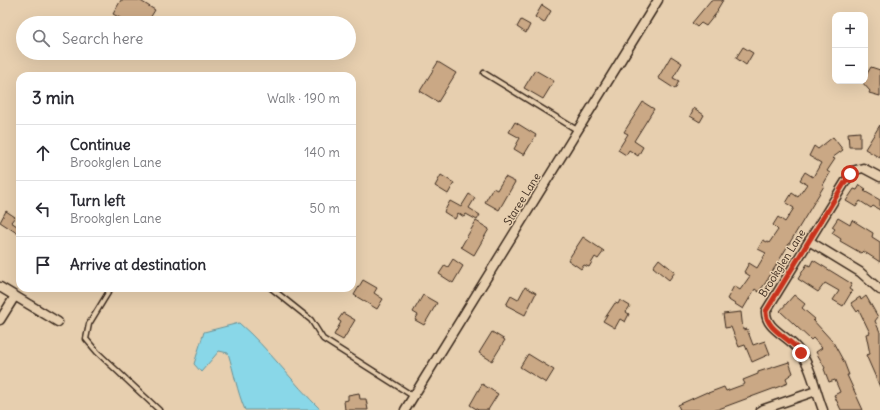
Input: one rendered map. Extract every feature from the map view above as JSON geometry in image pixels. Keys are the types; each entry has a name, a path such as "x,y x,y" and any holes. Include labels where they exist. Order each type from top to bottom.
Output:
{"street":[{"name":"Staree Lane","path":"405,410 658,0"},
{"name":"Brookglen Lane","path":"823,410 804,358 793,344 768,324 766,314 767,307 850,174 856,169 863,168 880,177"},
{"path":"809,241 860,272 880,290"},
{"path":"0,286 58,322"},
{"path":"0,320 15,296"},
{"path":"761,410 816,391"}],"lane":[{"path":"484,73 577,130"},
{"path":"109,292 89,324 86,339 97,352 159,410"},
{"path":"276,292 312,320 323,339 414,396"}],"water":[{"path":"239,323 321,410 245,410 228,353 219,351 201,372 194,364 204,332"}],"building":[{"path":"121,0 139,0 155,10 151,16 117,16 113,14"},
{"path":"711,0 723,0 717,10 718,11 706,26 701,23 697,27 692,23"},
{"path":"542,5 551,11 544,23 535,17"},
{"path":"521,20 530,25 526,33 517,27"},
{"path":"743,47 753,53 746,65 736,58"},
{"path":"671,56 682,63 673,78 679,81 675,89 658,78"},
{"path":"438,62 456,73 438,102 420,91"},
{"path":"871,67 880,70 880,96 869,93 870,91 864,84 868,84 868,72"},
{"path":"535,70 554,81 543,99 524,88"},
{"path":"643,102 654,109 634,141 643,147 638,156 629,150 626,155 618,150 628,134 624,132"},
{"path":"694,108 704,115 700,122 690,116"},
{"path":"515,122 536,135 524,155 514,149 520,138 509,132"},
{"path":"880,125 880,158 865,149"},
{"path":"860,132 860,147 849,147 848,133"},
{"path":"833,137 843,150 832,158 835,159 827,171 830,173 823,185 824,186 766,282 759,292 755,289 743,309 727,299 734,286 740,290 750,276 744,272 749,263 757,268 766,253 758,249 763,240 769,243 778,230 773,225 778,217 785,222 794,208 786,203 792,193 798,197 807,184 800,180 805,172 813,177 821,163 809,156 814,146 818,149"},
{"path":"441,175 454,183 448,194 435,186"},
{"path":"505,177 515,182 499,210 485,202 493,188 497,190"},
{"path":"860,185 866,189 864,191 880,200 880,210 873,206 871,208 860,201 856,207 846,201 854,189 857,190"},
{"path":"469,194 475,198 469,208 480,215 477,220 466,214 464,217 458,213 455,219 444,212 450,201 461,207"},
{"path":"6,211 15,217 11,222 16,225 16,232 0,222"},
{"path":"838,218 850,225 852,220 873,233 872,237 880,242 880,262 863,251 861,253 840,241 841,239 832,233 835,229 832,227"},
{"path":"476,221 489,229 474,255 461,247"},
{"path":"583,237 604,251 598,259 595,257 589,267 584,265 581,269 568,260"},
{"path":"453,259 463,266 453,283 439,274 445,265 448,267"},
{"path":"659,259 675,272 669,280 653,267"},
{"path":"813,260 852,284 849,289 852,291 843,306 833,300 839,291 825,283 818,292 798,279 807,264 810,266"},
{"path":"363,280 377,288 374,293 383,299 377,309 354,295"},
{"path":"525,287 536,293 525,315 506,305 511,296 518,300"},
{"path":"423,295 437,303 424,325 415,320 418,315 413,312"},
{"path":"794,295 805,304 802,308 815,319 813,320 833,342 844,362 849,375 847,375 863,410 841,410 834,395 840,392 835,380 829,382 824,369 825,368 816,352 822,348 813,338 811,340 780,311"},
{"path":"866,296 878,317 875,321 880,332 880,387 866,355 870,354 866,334 870,333 859,310 857,312 851,303 860,297 861,300"},
{"path":"620,300 630,306 626,312 629,314 625,322 620,319 615,328 603,321 615,303 618,304"},
{"path":"741,312 743,330 747,329 753,345 765,341 770,354 752,362 745,345 739,347 731,327 725,328 723,314"},
{"path":"343,313 355,320 343,340 334,335 341,322 338,320"},
{"path":"492,332 505,340 492,361 479,353"},
{"path":"528,354 554,370 546,383 520,367"},
{"path":"789,362 793,373 786,378 788,383 716,410 680,410 678,405 707,392 708,393 724,387 726,391 745,384 743,380 758,374 758,372"},
{"path":"482,384 498,394 488,410 478,410 470,405"},
{"path":"359,393 360,399 366,399 368,410 345,410 344,401 348,400 348,395"}],"route":[{"path":"801,353 781,333 768,324 766,318 767,307 850,174"}]}
